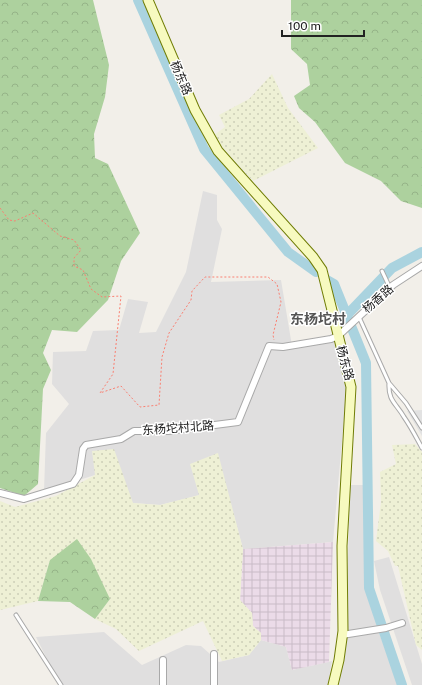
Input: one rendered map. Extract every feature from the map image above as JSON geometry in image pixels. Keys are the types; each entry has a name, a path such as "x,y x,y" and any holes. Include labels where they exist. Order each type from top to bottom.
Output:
{"street":[{"name":"杨东路","path":"148,0 195,110 218,151 319,266 340,334 349,377 351,398 343,516 342,635 340,660 333,685"},
{"name":"杨香路","path":"340,334 390,288 422,266"},
{"path":"276,347 331,339 340,334"},
{"name":"东杨坨村北路","path":"0,493 24,500 73,484 79,475 83,449 86,445 121,439 134,431 168,431 238,422 269,346 276,347"},
{"path":"342,635 386,628 402,623"},
{"path":"214,654 214,685"},
{"path":"163,660 163,685"}],"lane":[{"path":"382,271 390,288"},
{"path":"357,318 389,383 406,403 422,428"},
{"path":"389,383 388,392 394,404 404,415 422,448"},
{"path":"16,615 60,685"}],"path":[{"path":"0,208 9,220 15,220 33,213 60,236 74,240 81,250 74,258 74,266 83,270 91,289 102,297 121,296 113,374 100,393 121,386 140,407 159,405 162,357 169,333 191,300 192,291 205,277 268,277 277,284 281,302 273,336 276,347"}],"shaded area":[{"path":"203,191 217,195 217,220 222,229 211,282 281,280 292,346 334,342 347,385 333,542 243,549 217,453 200,495 160,505 133,503 95,475 44,491 46,433 69,404 52,384 53,352 86,351 93,331 119,330 128,299 148,302 139,333 156,332 186,272"},
{"path":"422,410 422,436 407,411"},
{"path":"350,485 364,485 367,588 378,630 398,685 339,685 346,632"},
{"path":"333,542 329,662 292,670 286,647 261,640 261,633 253,626 252,613 240,600 243,549"},
{"path":"389,557 422,664 422,685 412,685 380,590 374,561"},
{"path":"104,632 142,665 186,645 201,646 219,662 249,655 261,640 286,647 292,670 332,661 328,685 60,685 36,637"}],"green space":[{"path":"0,0 93,0 109,65 105,97 94,134 95,158 108,164 140,233 121,261 108,300 77,332 52,330 43,353 51,370 43,389 38,484 24,496 0,488"},
{"path":"291,0 422,0 422,208 401,201 381,181 345,163 315,122 299,108 294,96 310,85 307,64 291,49"},
{"path":"272,74 288,108 318,148 253,181 222,147 214,135 225,127 219,115 249,99"},
{"path":"415,444 422,452 422,650 416,645 398,566 395,566 388,551 376,541 381,502 380,472 396,464 392,445"},
{"path":"114,449 133,503 160,505 199,495 190,464 218,453 243,549 240,600 252,613 253,626 261,633 261,640 249,655 222,661 203,621 139,651 116,629 95,619 110,599 50,560 38,601 0,610 0,501 15,507 56,496 95,475 92,451"},
{"path":"77,539 91,559 110,599 95,619 70,602 38,601 50,560"}],"waterway":[{"path":"138,0 204,149 288,252 316,272"},
{"path":"347,315 392,268 422,252"},
{"path":"327,280 334,284 366,363 369,588 402,685"}],"district":[{"name":"东杨坨村","path":"318,319"}]}
